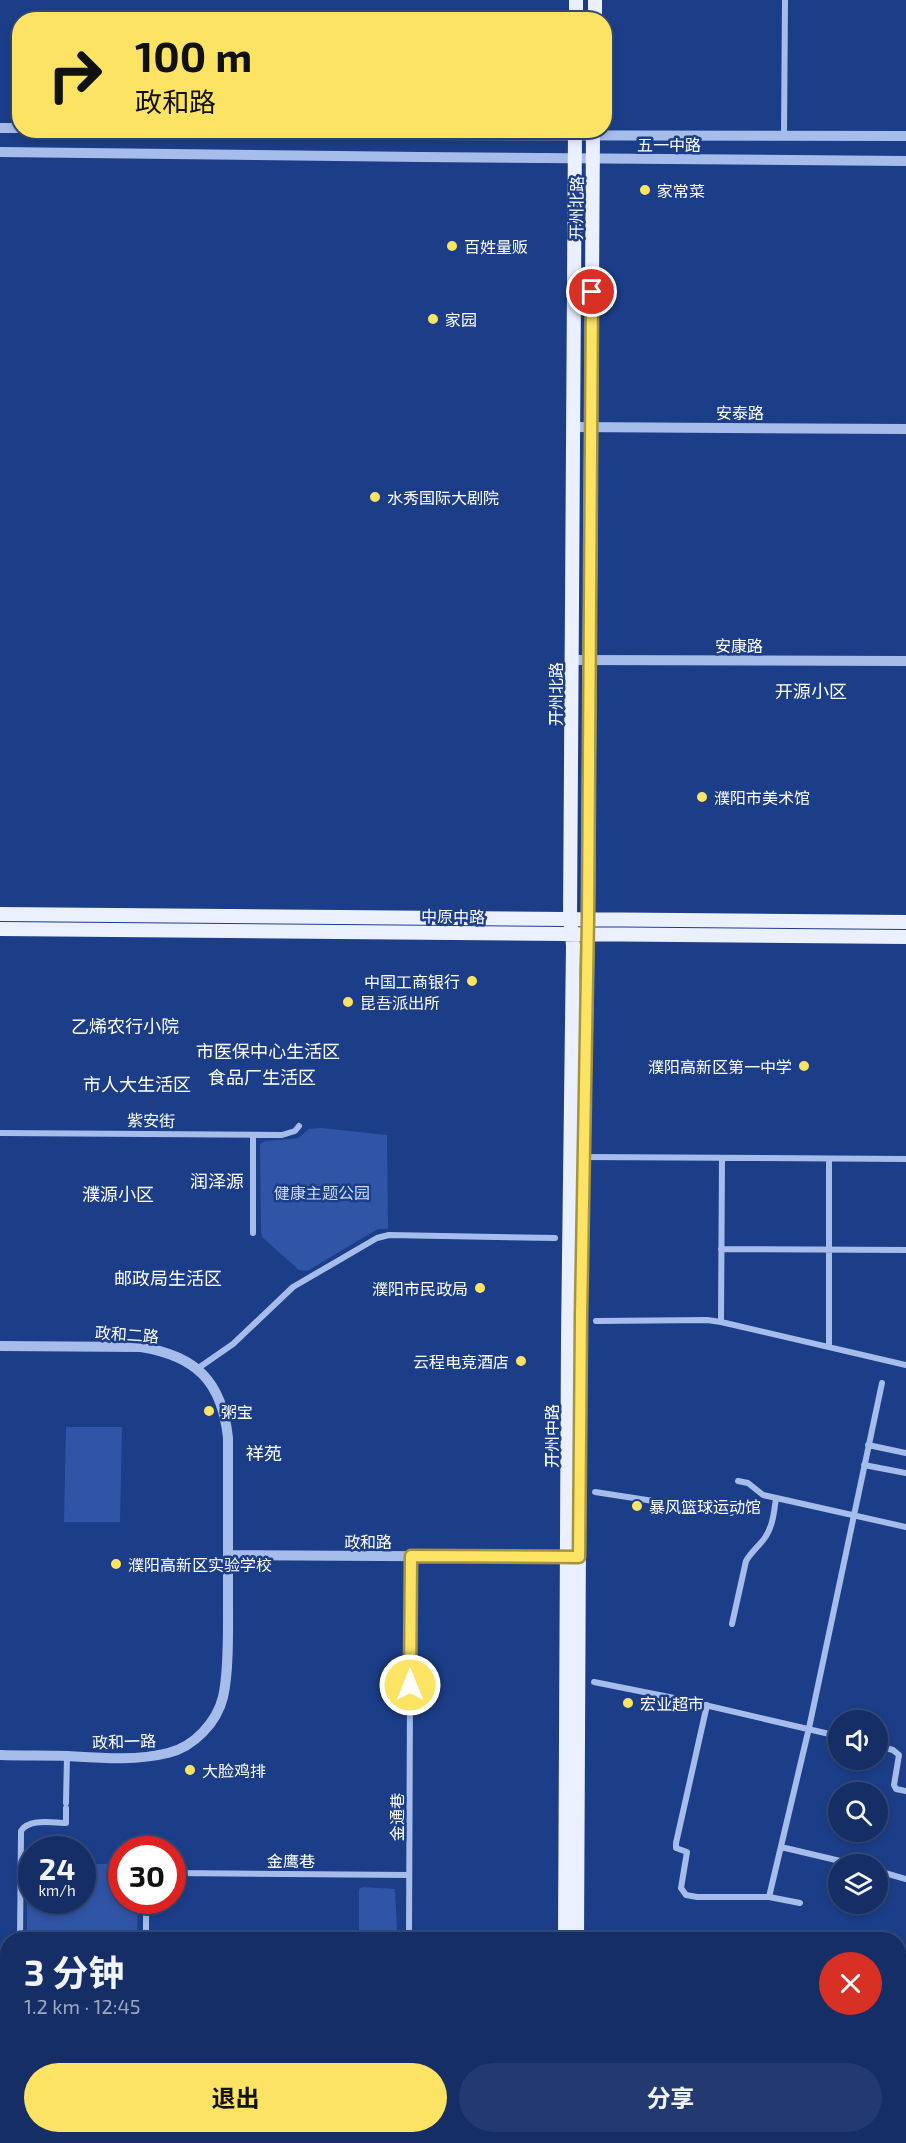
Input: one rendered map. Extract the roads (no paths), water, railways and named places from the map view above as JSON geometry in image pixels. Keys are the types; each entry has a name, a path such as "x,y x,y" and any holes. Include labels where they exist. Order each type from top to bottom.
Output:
{"main road":[{"name":"开州北路","path":"571,933 575,138"},
{"name":"开州北路","path":"587,933 593,138"},
{"name":"中原中路","path":"0,914 906,922"},
{"name":"中原中路","path":"0,928 906,937"},
{"name":"开州中路","path":"571,933 573,945 568,1337 577,1932"},
{"name":"开州中路","path":"565,1932 584,1157 587,933"}],"street":[{"path":"784,135 785,0"},
{"name":"五一中路","path":"612,133 906,136"},
{"name":"五一中路","path":"0,152 906,161"},
{"name":"安泰路","path":"574,427 906,429"},
{"name":"安康路","path":"572,660 906,661"},
{"name":"紫安街","path":"0,1132 282,1135 295,1131 298,1126"},
{"path":"253,1135 253,1233"},
{"path":"584,1157 906,1159"},
{"path":"722,1158 722,1322"},
{"path":"829,1159 829,1346"},
{"path":"197,1369 233,1344 293,1287 377,1238 389,1235 555,1238"},
{"path":"721,1249 906,1250"},
{"path":"596,1321 706,1320 722,1322 906,1365"},
{"name":"政和二路","path":"0,1346 141,1347 178,1356 197,1369 210,1382 219,1398 226,1424 228,1555"},
{"path":"770,1897 882,1383"},
{"path":"868,1445 906,1453"},
{"path":"864,1464 906,1473"},
{"path":"738,1480 748,1483 764,1495 906,1527"},
{"path":"595,1492 731,1513"},
{"path":"732,1624 746,1561 772,1526 776,1498"},
{"name":"政和路","path":"228,1555 573,1557"},
{"name":"政和一路","path":"0,1755 146,1757 170,1753 196,1739 207,1728 223,1699 228,1555"},
{"path":"410,1685 411,1556"},
{"path":"594,1682 828,1733"},
{"name":"金通巷","path":"409,1932 410,1694"},
{"path":"707,1705 676,1843 676,1848 687,1852 681,1888 686,1895 697,1897 770,1897 800,1903"},
{"path":"888,1749 898,1755 894,1785 906,1791"},
{"path":"20,1932 21,1831 24,1826 31,1823 66,1823 67,1756"},
{"path":"781,1847 828,1858"},
{"name":"金鹰巷","path":"186,1873 409,1875"},
{"path":"888,1874 906,1879"},
{"path":"146,1914 146,1932"}],"place":[{"name":"家常菜","path":"645,190"},
{"name":"百姓量贩","path":"452,246"},
{"name":"家园","path":"433,319"},
{"name":"水秀国际大剧院","path":"375,497"},
{"name":"濮阳市美术馆","path":"702,797"},
{"name":"中国工商银行","path":"472,981"},
{"name":"昆吾派出所","path":"348,1002"},
{"name":"濮阳高新区第一中学","path":"804,1066"},
{"name":"濮阳市民政局","path":"480,1288"},
{"name":"云程电竞酒店","path":"521,1361"},
{"name":"粥宝","path":"209,1411"},
{"name":"暴风篮球运动馆","path":"637,1506"},
{"name":"濮阳高新区实验学校","path":"116,1564"},
{"name":"宏业超市","path":"628,1703"},
{"name":"大脸鸡排","path":"190,1770"}],"district":[{"name":"开源小区","path":"811,691"},
{"name":"乙烯农行小院","path":"125,1026"},
{"name":"市医保中心生活区","path":"268,1051"},
{"name":"食品厂生活区","path":"262,1077"},
{"name":"市人大生活区","path":"137,1084"},
{"name":"润泽源","path":"217,1181"},
{"name":"濮源小区","path":"118,1194"},
{"name":"邮政局生活区","path":"168,1278"},
{"name":"祥苑","path":"264,1453"}],"park label":[{"name":"健康主题公园","path":"322,1192"}]}
